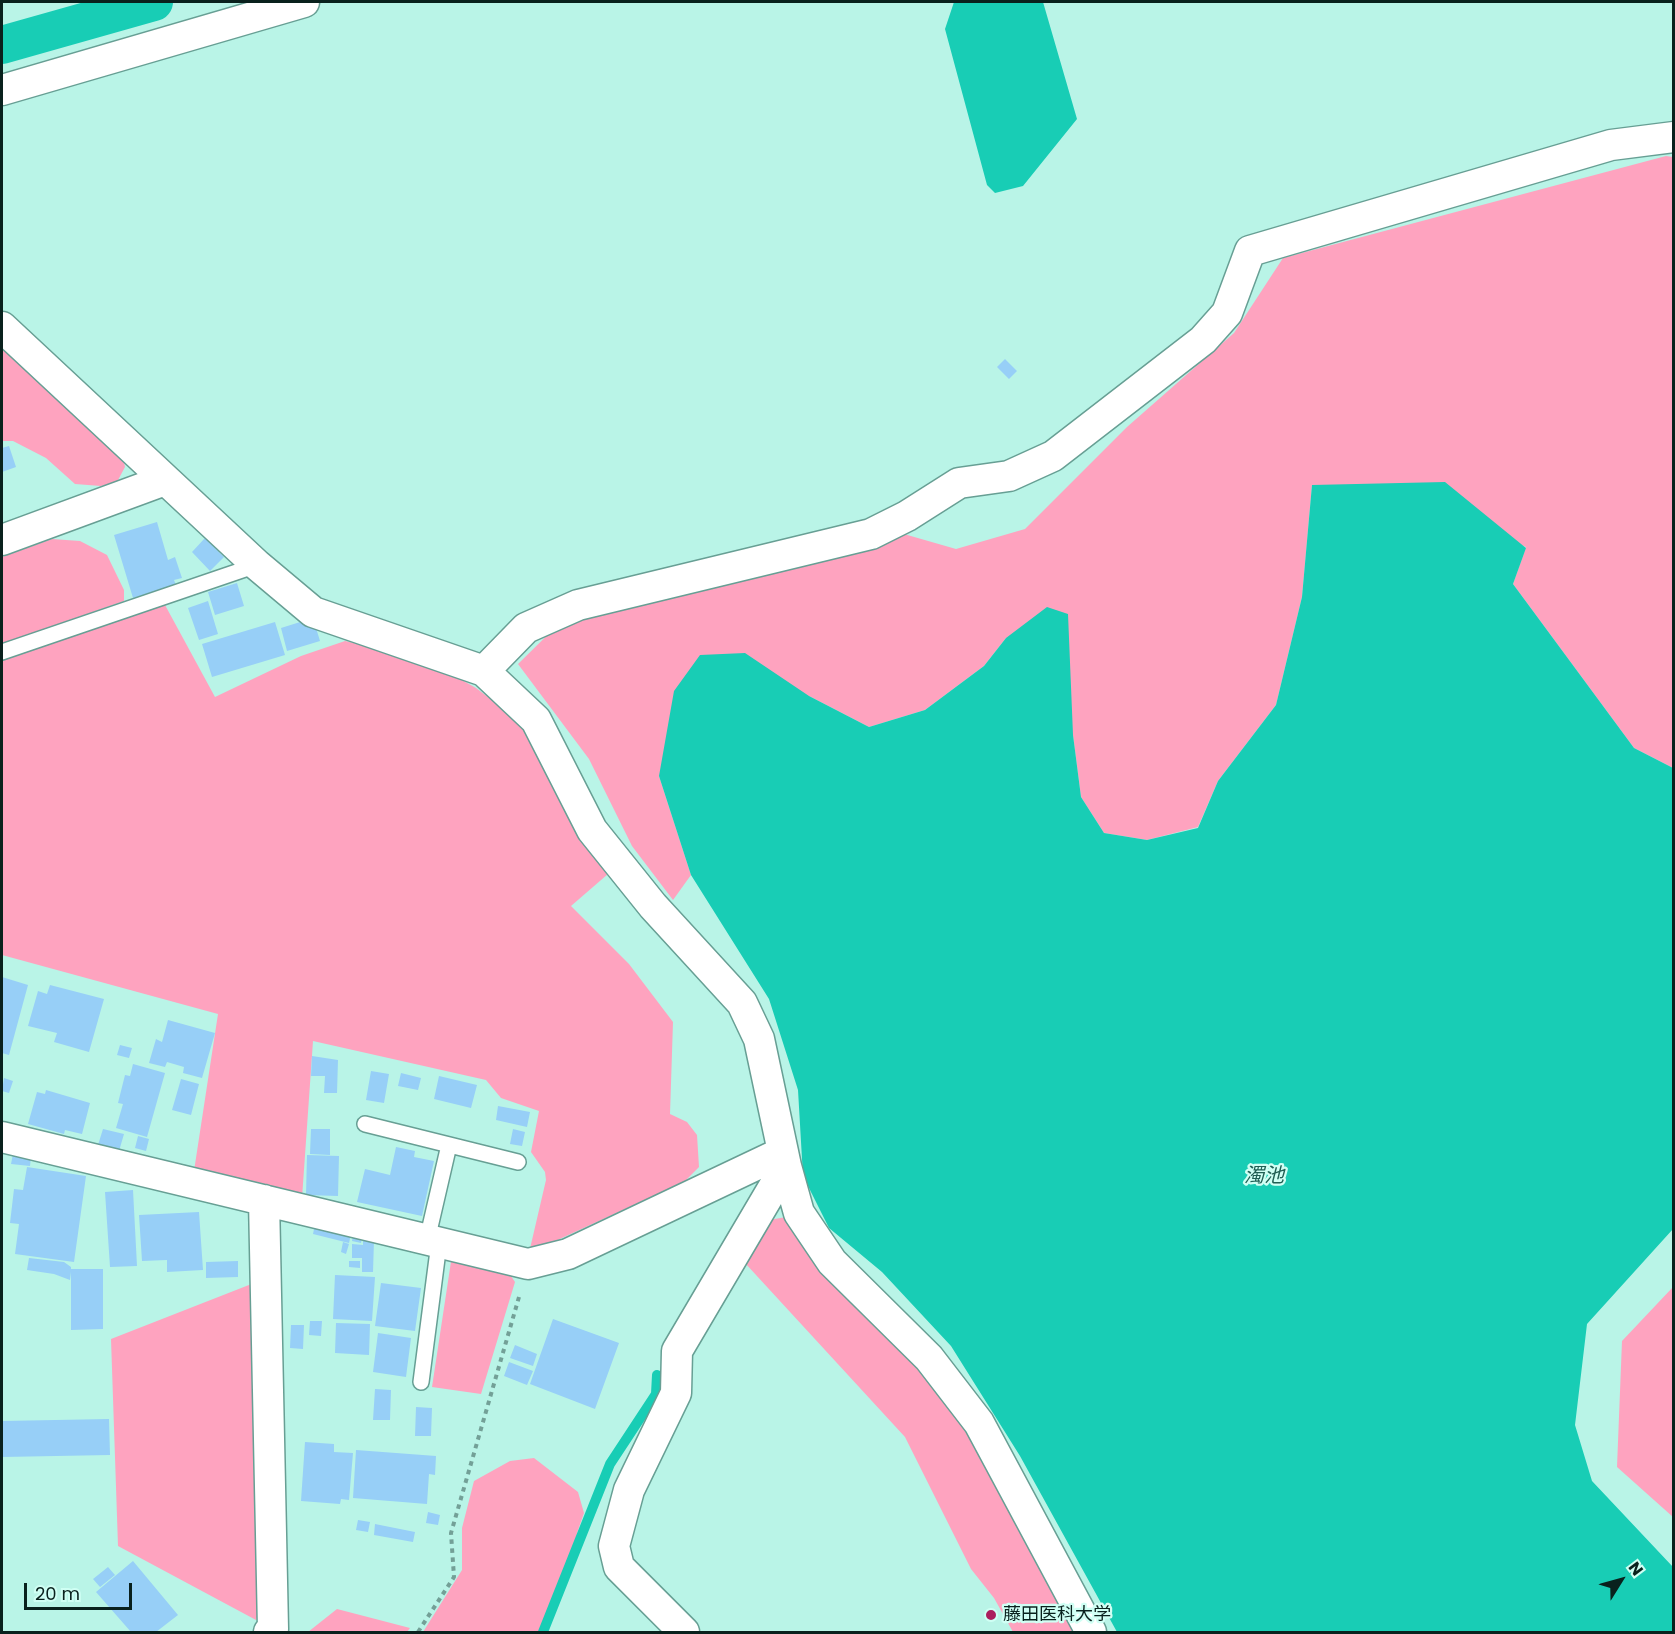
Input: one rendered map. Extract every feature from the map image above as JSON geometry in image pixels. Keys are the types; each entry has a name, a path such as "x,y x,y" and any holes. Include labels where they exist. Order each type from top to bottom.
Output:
{"street":[{"path":"2,90 304,2"},
{"path":"484,671 526,628 578,605 871,534 907,516 959,483 1009,476 1053,456 1203,340 1227,313 1250,251 1611,145 1674,137"},
{"path":"2,327 257,565 313,612 484,671 536,720 592,830 653,906 742,1003 759,1039 784,1159 799,1213 832,1262 929,1358 979,1422 1091,1632"},
{"path":"2,540 165,480"},
{"path":"2,1137 528,1264 568,1254 784,1159"},
{"path":"684,1632 619,1567 614,1546 629,1490 676,1393 677,1351 784,1159"},
{"path":"264,1200 273,1629 269,1632"}],"lane":[{"path":"2,652 257,565"},
{"path":"365,1124 518,1162"},
{"path":"421,1382 433,1241 449,1145"}],"path":[{"path":"418,1632 454,1577 451,1533 528,1264"}],"shaded area":[{"path":"1666,156 1673,157 1673,768 1634,748 1513,584 1526,547 1375,485 1312,485 1302,597 1276,705 1218,781 1198,827 1147,840 1104,833 1081,797 1073,735 1006,638 984,666 925,710 869,727 809,696 659,776 691,875 673,900 632,846 589,759 518,664 577,606 883,528 956,549 1025,529 1127,427 1234,333 1283,258"},
{"path":"2,338 122,452 125,467 117,482 101,486 75,484 46,458 13,441 2,441"},
{"path":"52,539 80,541 107,555 124,590 124,601 2,644 2,557"},
{"path":"165,605 215,697 301,656 345,641 376,648 446,671 476,688 528,731 608,874 571,906 629,964 673,1022 670,1114 687,1122 697,1135 699,1167 684,1182 529,1253 546,1180 545,1172 531,1152 539,1111 501,1098 486,1080 313,1041 302,1198 194,1171 218,1014 2,955 2,660"},
{"path":"786,1217 926,1369 978,1439 1081,1632 1013,1632 994,1598 971,1569 905,1437 745,1263 769,1220"},
{"path":"452,1255 505,1267 515,1282 481,1394 432,1387"},
{"path":"254,1283 264,1597 256,1620 118,1546 111,1339"},
{"path":"1673,1287 1673,1517 1617,1467 1622,1341"},
{"path":"534,1458 578,1492 584,1513 576,1543 540,1632 423,1632 462,1570 462,1528 474,1481 510,1461"},
{"path":"337,1609 410,1628 407,1632 308,1632"}],"water":[{"path":"954,2 1043,2 1077,119 1023,186 995,193 987,185 945,29"},
{"name":"濁池","path":"1445,482 1526,548 1513,584 1634,748 1673,768 1673,1229 1587,1324 1575,1425 1592,1481 1673,1567 1673,1632 1117,1632 1020,1456 951,1346 882,1272 829,1228 803,1176 798,1090 769,999 691,875 659,776 674,691 700,655 745,653 809,696 869,727 925,710 984,666 1006,638 1047,607 1068,614 1073,735 1081,797 1104,833 1147,840 1198,828 1218,781 1276,705 1302,597 1312,485"}],"building":[{"path":"1005,359 1017,371 1009,379 997,367"},
{"path":"9,446 16,467 2,472 2,448"},
{"path":"157,522 168,560 175,557 182,578 174,580 176,585 133,598 114,535"},
{"path":"205,538 224,557 210,571 192,552"},
{"path":"237,583 244,606 215,615 208,592"},
{"path":"208,601 218,634 199,640 188,608"},
{"path":"313,618 320,641 287,651 281,628"},
{"path":"275,622 285,655 212,677 202,644"},
{"path":"2,977 28,985 9,1055 2,1053"},
{"path":"50,985 104,999 89,1052 54,1042 57,1033 28,1026 38,991 47,994"},
{"path":"168,1020 215,1033 202,1078 183,1073 184,1067 167,1062 165,1067 149,1063 156,1039 162,1042"},
{"path":"120,1045 132,1048 129,1058 117,1055"},
{"path":"312,1056 338,1060 337,1093 324,1093 325,1076 311,1076"},
{"path":"133,1064 165,1073 147,1137 116,1128 123,1104 118,1103 125,1075 130,1076"},
{"path":"371,1071 389,1074 384,1103 366,1100"},
{"path":"401,1073 421,1078 418,1090 398,1086"},
{"path":"439,1076 477,1085 471,1108 434,1099"},
{"path":"4,1078 13,1081 9,1093 2,1091"},
{"path":"181,1079 199,1084 191,1115 172,1110"},
{"path":"46,1090 90,1103 82,1134 65,1130 64,1134 28,1124 37,1092 45,1094"},
{"path":"498,1106 530,1112 527,1127 496,1120"},
{"path":"103,1129 124,1134 119,1151 98,1145"},
{"path":"311,1129 330,1129 330,1155 310,1154"},
{"path":"513,1129 525,1132 522,1146 510,1144"},
{"path":"138,1136 149,1139 146,1151 135,1148"},
{"path":"396,1147 415,1151 414,1157 434,1161 422,1216 357,1202 365,1169 390,1175"},
{"path":"13,1154 31,1157 30,1166 11,1164"},
{"path":"307,1155 339,1156 338,1196 306,1195"},
{"path":"27,1167 86,1176 74,1262 15,1254 19,1224 10,1223 14,1189 23,1190"},
{"path":"133,1190 137,1266 110,1267 105,1192"},
{"path":"199,1212 203,1270 167,1272 167,1260 142,1261 139,1215"},
{"path":"315,1224 351,1234 349,1243 313,1234"},
{"path":"353,1236 362,1238 361,1243 352,1241"},
{"path":"363,1240 374,1240 373,1272 362,1272 362,1258 352,1258 352,1244 363,1245"},
{"path":"343,1242 349,1244 346,1254 341,1252"},
{"path":"29,1258 64,1262 71,1269 103,1269 103,1329 71,1330 71,1272 70,1280 54,1274 27,1270"},
{"path":"238,1261 238,1277 206,1278 206,1262"},
{"path":"349,1261 360,1261 360,1268 349,1267"},
{"path":"335,1275 375,1277 372,1321 333,1319"},
{"path":"381,1283 421,1288 415,1331 375,1326"},
{"path":"553,1319 619,1343 595,1409 530,1384"},
{"path":"310,1321 322,1321 321,1336 309,1335"},
{"path":"336,1323 370,1324 369,1355 335,1353"},
{"path":"291,1325 304,1325 303,1349 290,1348"},
{"path":"378,1333 411,1338 406,1377 373,1372"},
{"path":"515,1345 537,1354 533,1366 510,1358"},
{"path":"509,1362 533,1371 527,1385 504,1376"},
{"path":"375,1389 391,1390 390,1420 373,1420"},
{"path":"416,1407 432,1408 431,1436 415,1436"},
{"path":"109,1419 110,1455 2,1457 2,1421"},
{"path":"305,1442 334,1444 334,1452 353,1453 349,1500 341,1499 340,1504 301,1501"},
{"path":"356,1450 436,1456 435,1475 429,1474 427,1504 353,1498"},
{"path":"428,1512 440,1515 438,1525 426,1523"},
{"path":"358,1520 370,1522 368,1532 356,1530"},
{"path":"375,1524 415,1532 413,1542 374,1535"},
{"path":"133,1561 178,1615 156,1632 131,1632 96,1592"},
{"path":"108,1567 115,1575 100,1587 93,1579"}],"waterway":[{"path":"2,45 154,2"},
{"path":"543,1632 610,1464 656,1394 657,1375"}],"place":[{"name":"藤田医科大学","path":"991,1615"}]}
